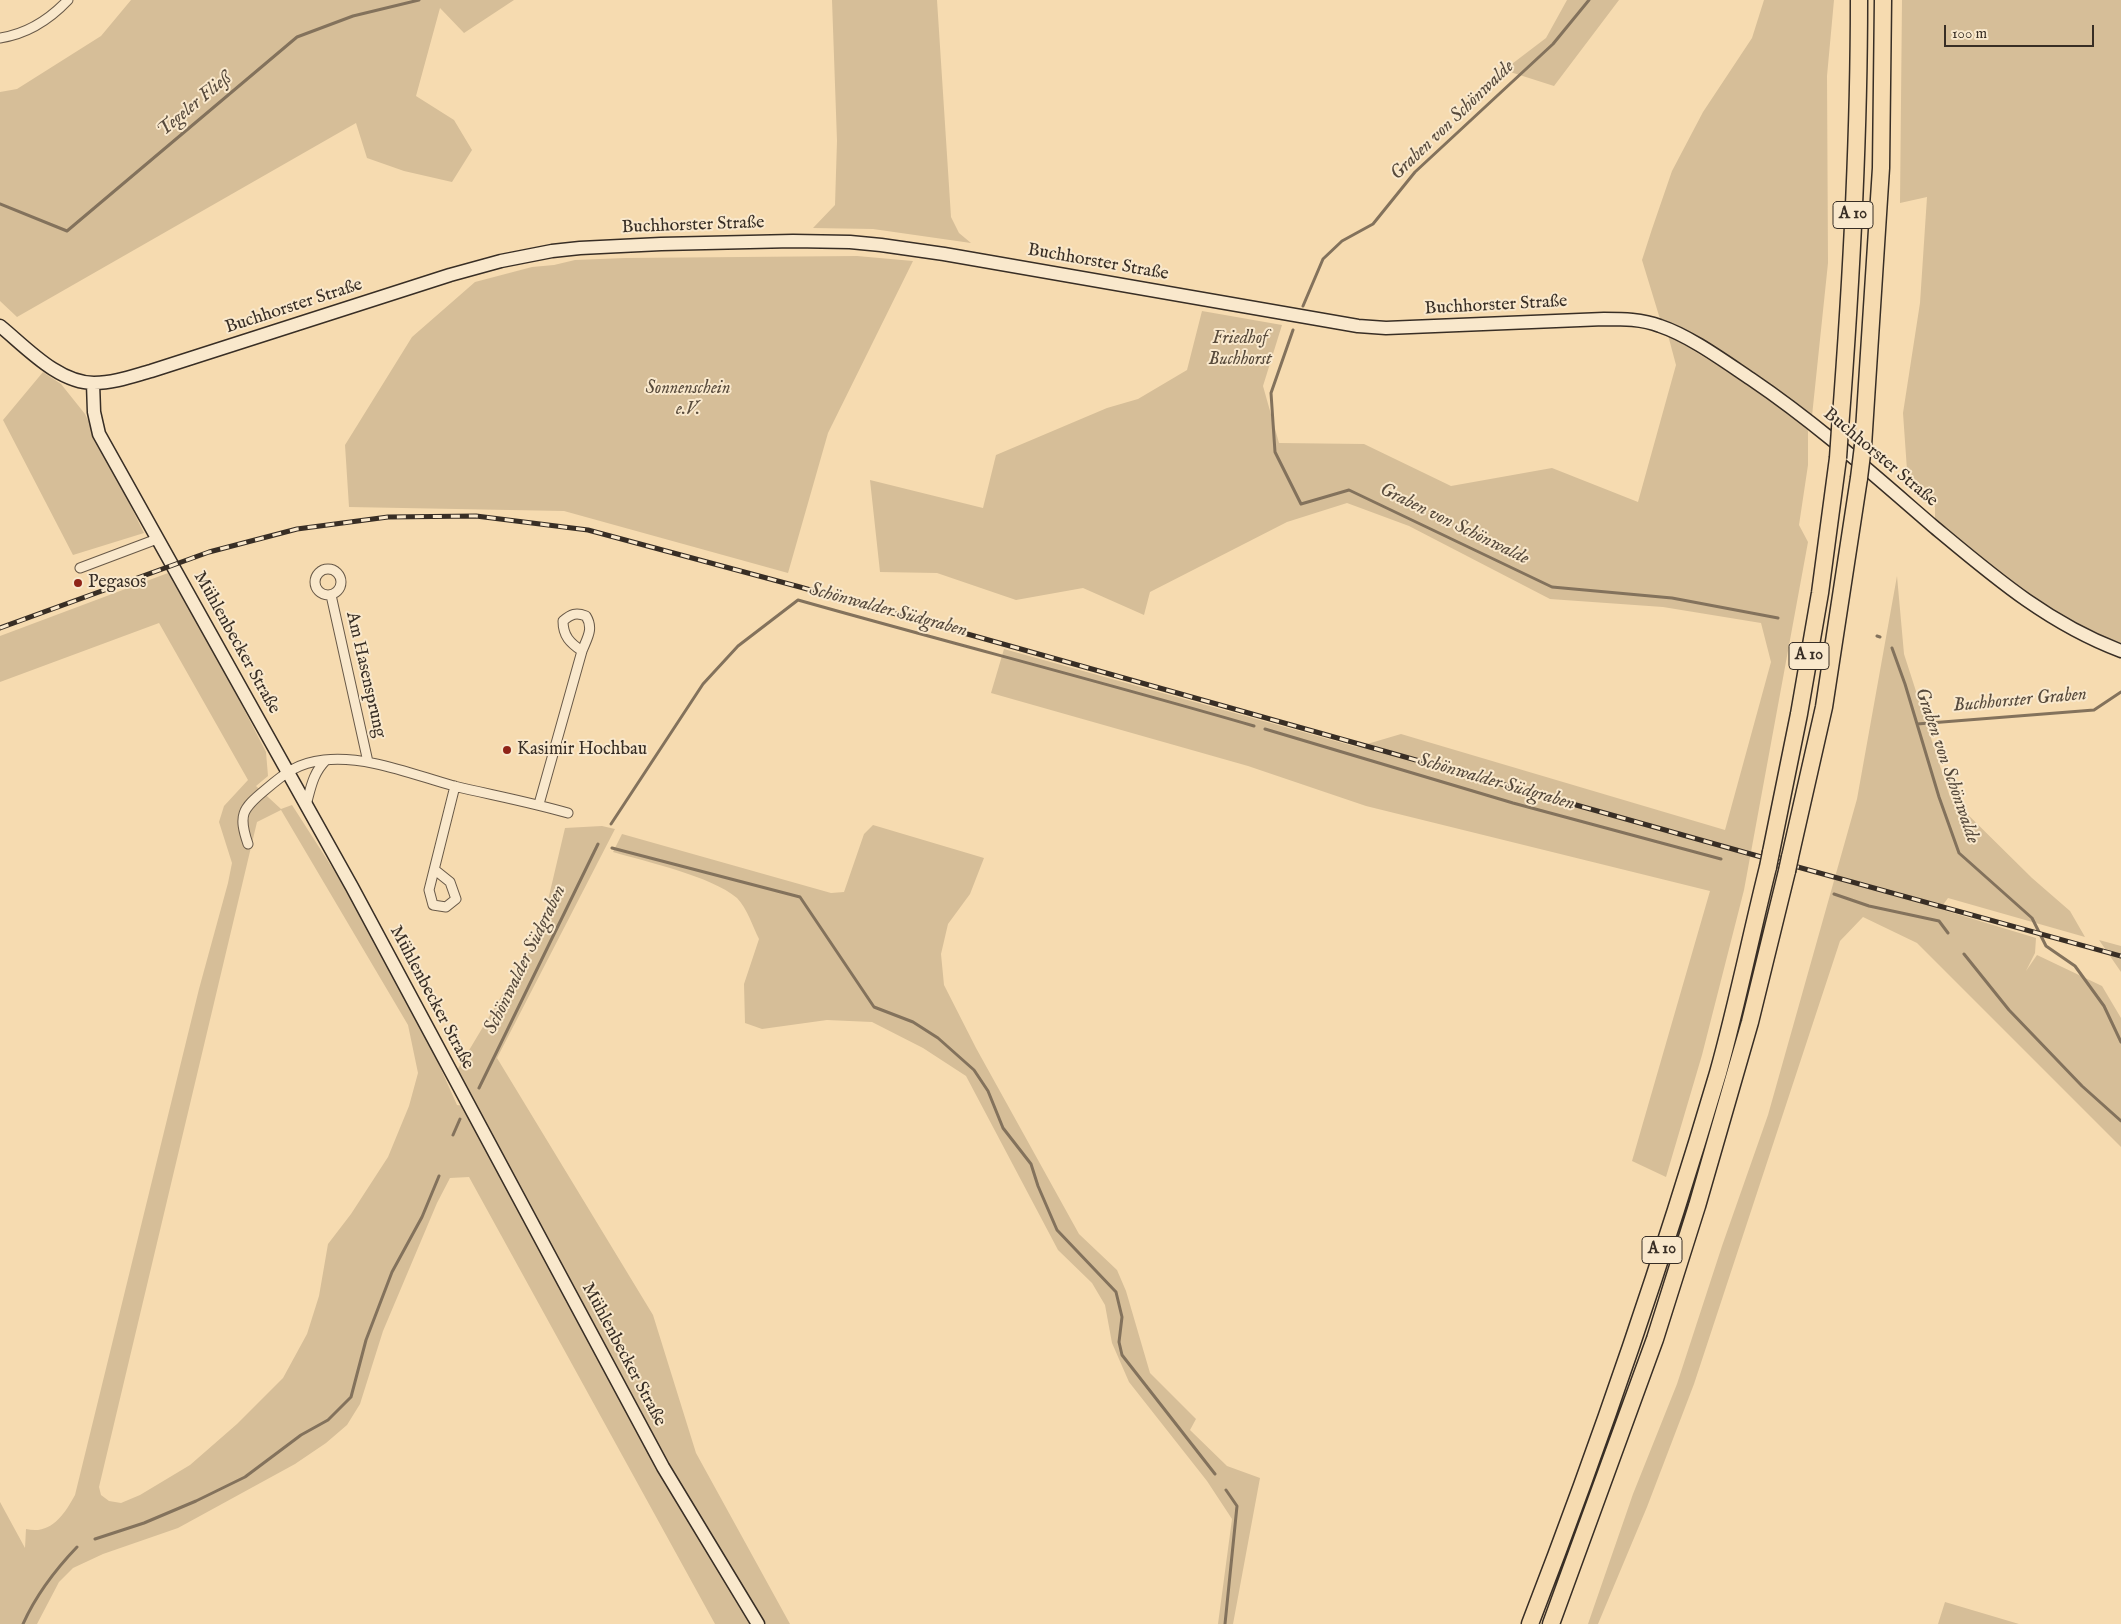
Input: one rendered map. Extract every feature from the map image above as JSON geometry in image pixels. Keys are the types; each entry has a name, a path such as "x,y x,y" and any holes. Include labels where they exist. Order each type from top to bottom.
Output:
{"highway":[{"name":"A 10","path":"1530,1624 1563,1538 1648,1297 1718,1071 1769,859 1799,714 1820,593 1838,458 1848,331 1855,172 1859,0"},
{"name":"A 10","path":"1551,1624 1655,1339 1697,1206 1750,1022 1824,707 1863,446 1881,168 1883,0"}],"main road":[{"name":"Buchhorster Straße","path":"0,326 57,371 74,379 93,383 112,381 151,372 450,275 501,261 552,251 642,245 793,241 850,242 944,254 1358,326 1404,327 1604,319 1638,320 1661,326 1684,338 1770,392 1813,424 2016,594 2070,628 2121,651"},
{"name":"Mühlenbecker Straße","path":"93,383 94,412 100,434 306,805 658,1459 758,1624"}],"street":[{"path":"0,38 30,29 47,19 68,0"},
{"path":"80,568 157,539"},
{"name":"Am Hasensprung","path":"331,595 368,762"},
{"path":"539,804 582,651"},
{"path":"306,805 316,770 326,760"},
{"name":"Am Hasensprung","path":"287,771 303,764 326,760 368,762 455,786 539,804 568,813"},
{"path":"248,844 242,828 242,813 251,801 287,771"},
{"path":"435,870 455,786"}],"green space":[{"path":"131,0 514,0 464,33 440,8 416,96 454,120 472,150 452,182 404,171 367,158 356,123 17,317 0,301 0,92 17,89 101,36"},
{"path":"832,0 937,0 951,217 959,233 971,243 873,229 813,228 835,205 837,141"},
{"path":"1567,0 1619,0 1554,86 1504,70 1546,38"},
{"path":"1764,0 1834,0 1827,76 1828,263 1812,416 1738,364 1700,340 1660,319 1642,260 1672,171 1703,112 1752,38"},
{"path":"1902,0 2121,0 2121,645 2073,624 2016,587 1935,519 1935,507 1907,470 1903,413 1920,303 1927,197 1900,203"},
{"name":"Sonnenschein e.V.","path":"857,256 913,261 828,433 788,573 564,511 349,507 345,445 412,337 475,282 532,267 554,265 575,260"},
{"name":"Friedhof Buchhorst","path":"1202,311 1282,325 1263,386 1279,443 1364,444 1451,486 1552,468 1638,502 1676,365 1668,335 1753,387 1808,428 1808,465 1799,525 1808,542 1744,890 1702,1055 1666,1177 1632,1161 1710,891 1366,806 1248,766 991,693 1004,649 1357,747 1401,734 1725,830 1771,662 1761,623 1663,607 1550,599 1409,526 1347,503 1287,522 1150,592 1144,615 1083,588 1016,600 937,573 880,572 870,480 983,508 996,455 1107,408 1138,399 1187,370"},
{"path":"43,372 61,384 85,414 144,533 73,555 3,420"},
{"path":"168,573 218,659 266,752 268,776 256,786 281,809 292,805 353,900 428,1040 457,1105 474,1107 456,1072 541,930 565,828 602,826 615,829 497,1058 653,1315 696,1453 790,1624 715,1624 469,1177 450,1178 437,1203 383,1331 360,1404 347,1425 326,1443 295,1464 178,1528 103,1554 73,1568 59,1582 37,1624 0,1624 0,1502 25,1548 26,1529 43,1529 56,1522 75,1495 199,989 228,883 232,863 219,822 224,806 248,780 159,623 0,682 0,636","holes":["281,810 408,1025 418,1073 409,1106 388,1157 351,1214 328,1244 319,1296 307,1334 283,1378 237,1424 190,1465 140,1495 121,1503 109,1501 101,1495 99,1487 257,822"]},
{"path":"1897,576 1904,654 1950,797 2032,878 2070,911 2085,937 1948,898 1940,909 2036,938 2035,953 2026,971 2037,955 2102,986 2121,1018 2121,1147 1917,943 1863,917 1840,941 1694,1384 1647,1507 1598,1624 1588,1624 1633,1494 1677,1384 1722,1246 1768,1115 1857,799"},
{"path":"873,825 984,858 970,894 948,924 941,954 944,985 976,1048 1079,1234 1117,1270 1126,1291 1150,1373 1196,1419 1190,1430 1227,1466 1260,1478 1233,1624 1218,1624 1232,1519 1207,1481 1129,1382 1112,1343 1105,1305 1092,1283 1058,1250 966,1076 923,1048 872,1022 827,1020 762,1029 745,1023 744,984 759,939 741,902 726,890 695,876 613,852 622,834 831,893 844,892 864,834"},
{"path":"2099,940 2121,946 2121,972"},
{"path":"1945,1602 2019,1624 1938,1624"}],"waterway":[{"name":"Tegeler Fließ","path":"0,204 67,231 297,37 353,16 419,0"},
{"name":"Graben von Schönwalde","path":"1303,306 1323,259 1342,241 1373,224 1415,172 1553,44 1589,0"},
{"name":"Graben von Schönwalde","path":"1293,330 1271,393 1275,452 1301,504 1349,490 1552,587 1672,598 1778,618"},
{"name":"Schönwalder Südgraben","path":"611,824 703,684 738,646 798,600 1254,726"},
{"name":"Graben von Schönwalde","path":"1892,648 1905,684 1939,797 1959,853 2032,918 2046,946 2075,966 2104,1006 2121,1042"},
{"name":"Buchhorster Graben","path":"1917,724 2094,710 2121,692"},
{"name":"Schönwalder Südgraben","path":"1265,729 1513,803 1721,859"},
{"name":"Schönwalder Südgraben","path":"479,1088 598,844"},
{"path":"612,848 800,897 874,1007 913,1022 938,1038 974,1070 988,1091 1003,1128 1031,1164 1038,1186 1057,1230 1116,1292 1122,1317 1119,1342 1122,1355 1215,1474"},
{"name":"Schönwalder Südgraben","path":"1834,894 1869,906 1939,921 1948,933"},
{"name":"Schönwalder Südgraben","path":"1964,954 2009,1010 2082,1086 2121,1121"},
{"name":"Schönwalder Südgraben","path":"453,1135 460,1119"},
{"name":"Schönwalder Südgraben","path":"95,1539 144,1523 196,1501 245,1477 301,1435 328,1420 351,1397 366,1340 392,1272 422,1217 439,1176"},
{"path":"1225,1624 1237,1506 1226,1490"},
{"name":"Schönwalder Südgraben","path":"23,1624 47,1583 77,1547"}],"railway":[{"path":"0,628 209,552 297,529 388,517 476,516 588,530 800,587 2121,956"}],"place":[{"name":"Pegasos","path":"78,583"},
{"name":"Kasimir Hochbau","path":"507,750"}]}
